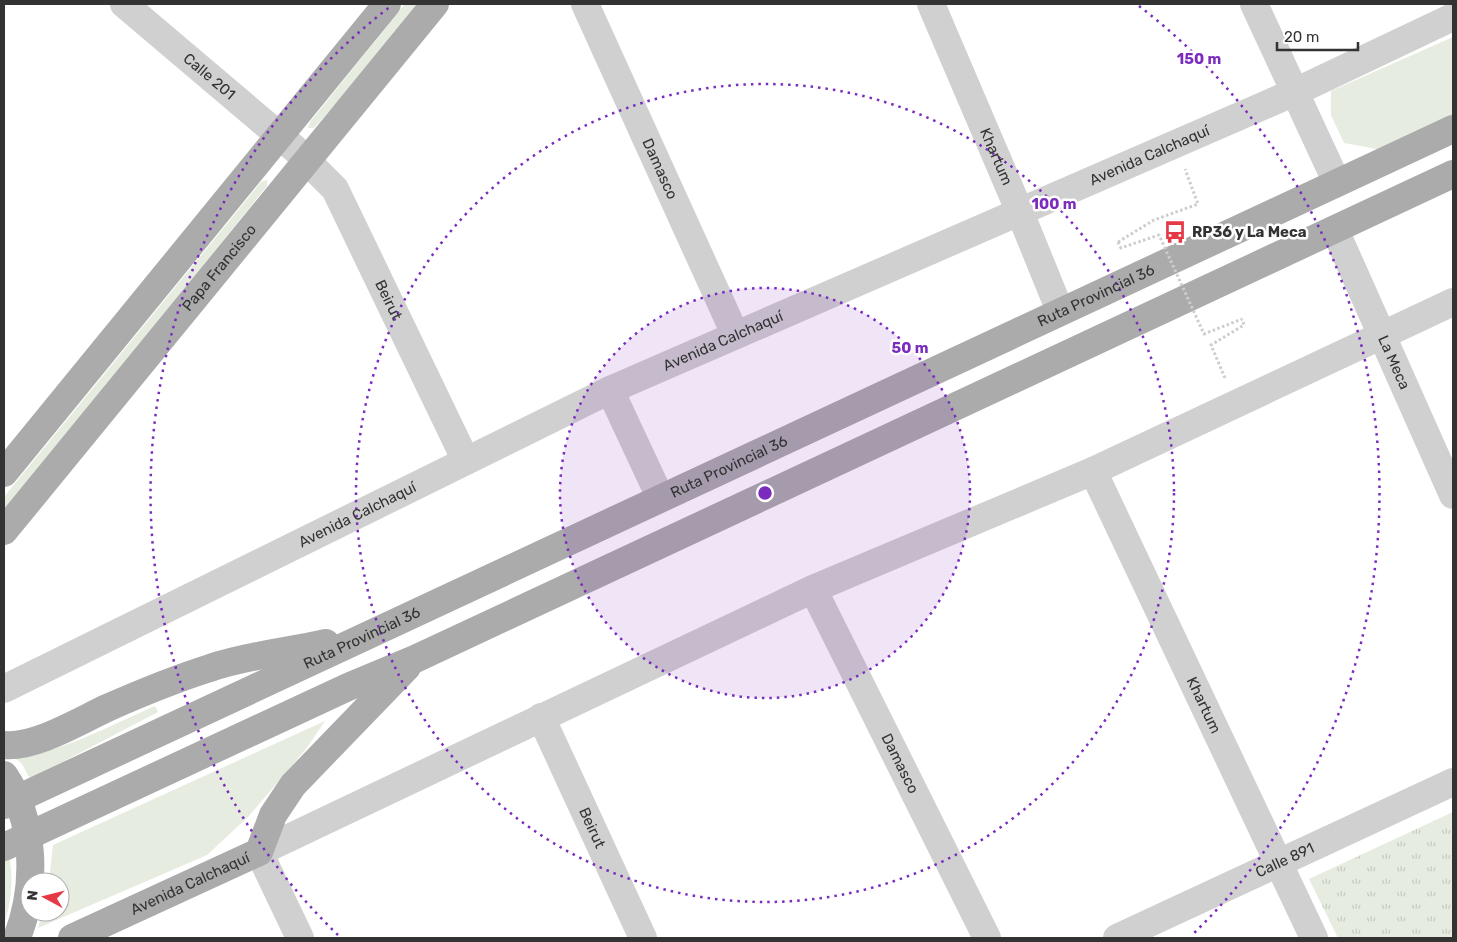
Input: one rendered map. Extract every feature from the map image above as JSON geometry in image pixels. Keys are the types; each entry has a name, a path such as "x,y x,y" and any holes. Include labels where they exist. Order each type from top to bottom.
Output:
{"main road":[{"name":"Papa Francisco","path":"4,531 294,149 387,4"},
{"name":"Papa Francisco","path":"4,473 294,149 435,4"},
{"name":"Ruta Provincial 36","path":"10,802 660,497 1453,129"},
{"path":"4,847 415,659 1453,174"},
{"path":"4,745 29,742 56,732 166,683 212,667 264,654 313,646 380,628"},
{"path":"259,852 273,815 292,785 415,659"},
{"path":"4,775 10,802 28,836 30,876 24,917 17,938"},
{"name":"Avenida Calchaquí","path":"72,938 259,852"}],"street":[{"name":"Calle 201","path":"124,4 294,149"},
{"name":"Damasco","path":"585,4 735,334"},
{"name":"Khartum","path":"931,4 1060,311"},
{"path":"1254,4 1337,183"},
{"name":"Avenida Calchaquí","path":"4,689 610,390 1019,210 1294,92 1453,17"},
{"name":"Beirut","path":"294,149 335,189 466,461"},
{"name":"La Meca","path":"1335,230 1380,336 1453,495"},
{"name":"Avenida Calchaquí","path":"259,852 813,589 1093,471 1453,302"},
{"path":"610,390 660,497"},
{"name":"Khartum","path":"1093,471 1314,938"},
{"name":"Damasco","path":"813,589 987,938"},
{"name":"Beirut","path":"541,717 643,938"},
{"name":"Calle 891","path":"1117,938 1453,782"},
{"path":"259,852 300,938"}],"path":[{"path":"1176,143 1198,204 1154,220 1118,242 1121,248 1159,235 1204,334 1242,319 1244,325 1211,345 1236,404"}],"green space":[{"path":"405,4 418,4 348,90 314,128 308,128 310,122"},
{"path":"1453,37 1453,116 1382,150 1344,143 1331,115 1331,91"},
{"path":"267,180 267,186 4,512 4,497 261,182"},
{"path":"155,706 158,712 30,779 22,764 15,758 33,755 69,744"},
{"path":"325,721 306,749 248,817 207,855 70,914 70,872 50,872 53,845"},
{"path":"1453,812 1453,938 1338,938 1309,879"},
{"path":"9,856 11,891 4,925 4,859"},
{"path":"40,922 52,922 38,928"}],"place":[{"name":"RP36 y La Meca","path":"1175,232"}]}
